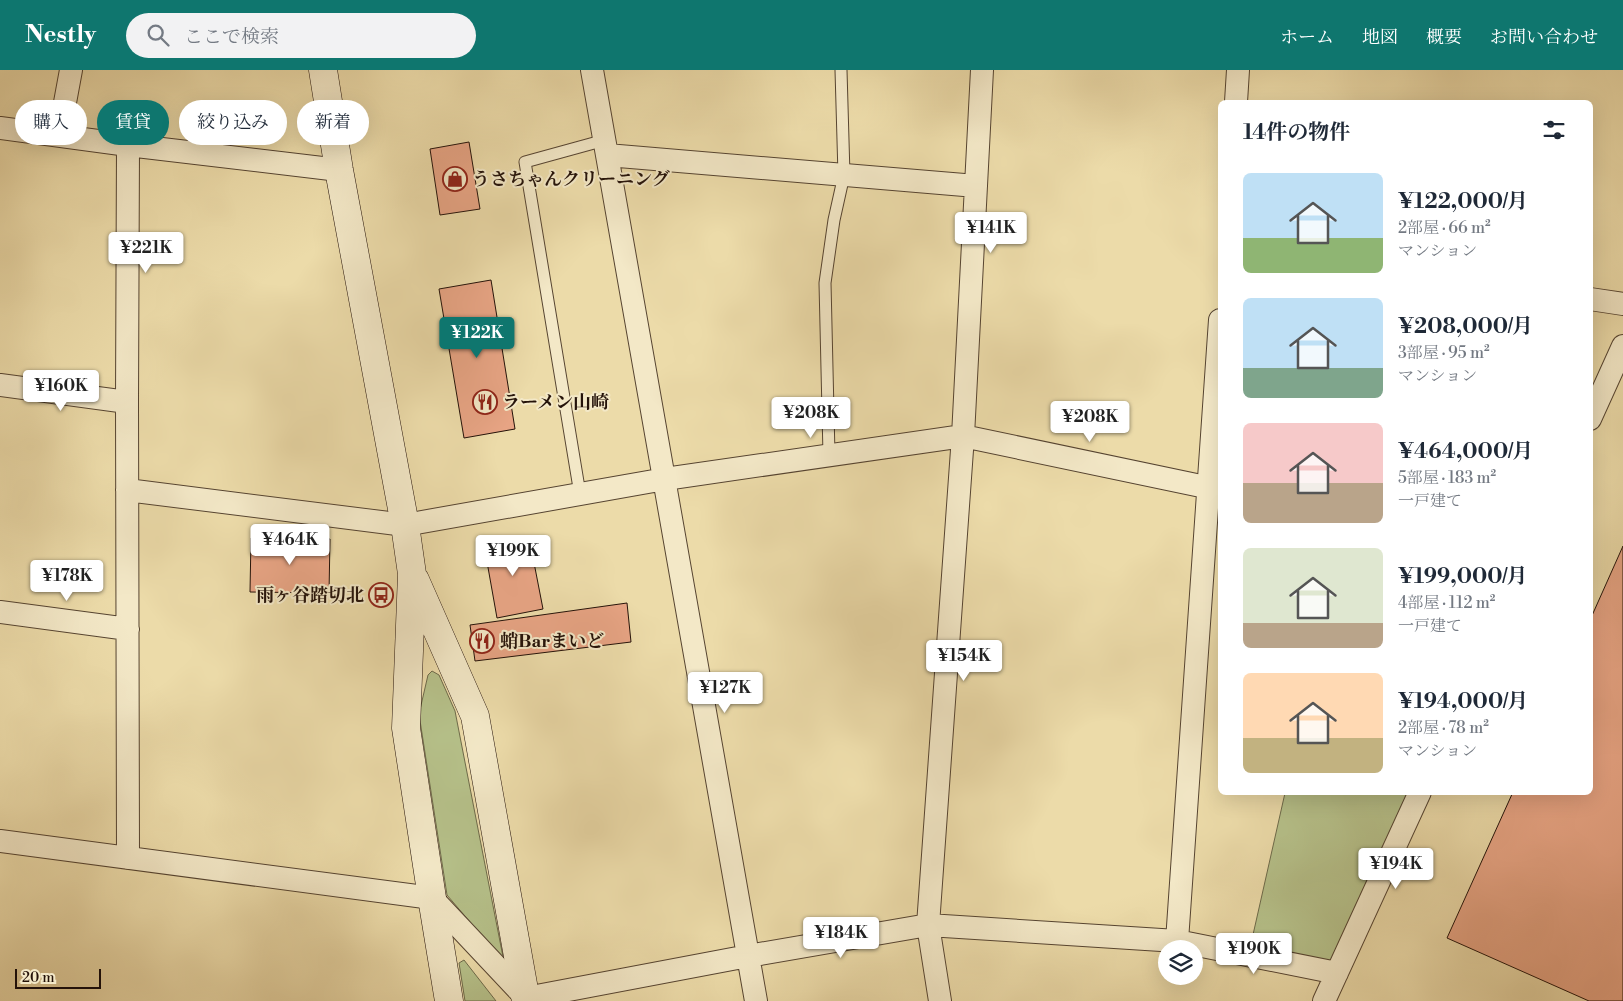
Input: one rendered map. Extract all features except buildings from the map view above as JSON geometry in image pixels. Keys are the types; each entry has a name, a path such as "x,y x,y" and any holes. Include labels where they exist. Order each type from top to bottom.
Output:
{"street":[{"path":"65,100 71,70"},
{"path":"323,70 339,170 405,525 412,574 406,728 449,1001"},
{"path":"592,70 756,1001"},
{"path":"940,1001 928,925 963,436 982,70"},
{"path":"1236,100 1238,70"},
{"path":"0,128 15,130"},
{"path":"128,858 128,145 339,170"},
{"path":"606,148 844,175 976,186"},
{"path":"1593,299 1623,304"},
{"path":"1593,412 1623,346"},
{"path":"0,385 127,402"},
{"path":"526,999 748,956 928,925 1177,940 1215,488 1218,387"},
{"path":"127,490 405,525 665,479 963,436 1215,488"},
{"path":"412,574 475,716 526,999"},
{"path":"0,612 128,629"},
{"path":"1324,1001 1419,795"},
{"path":"0,841 432,898 526,999"},
{"path":"1203,945 1337,973"}],"lane":[{"path":"829,455 825,283 834,220 844,175 840,70"},
{"path":"580,494 526,162 606,148"}],"green space":[{"path":"432,671 439,675 455,711 504,962 447,895 419,714 428,675"},
{"path":"1285,795 1410,795 1333,967 1250,948"},
{"path":"464,960 496,1001 465,1001 459,963"}],"place":[{"name":"うさちゃんクリーニング","path":"455,179"},
{"name":"ラーメン山崎","path":"485,402"},
{"name":"雨ヶ谷踏切北","path":"381,595"},
{"name":"蛸Barまいど","path":"482,641"}]}
